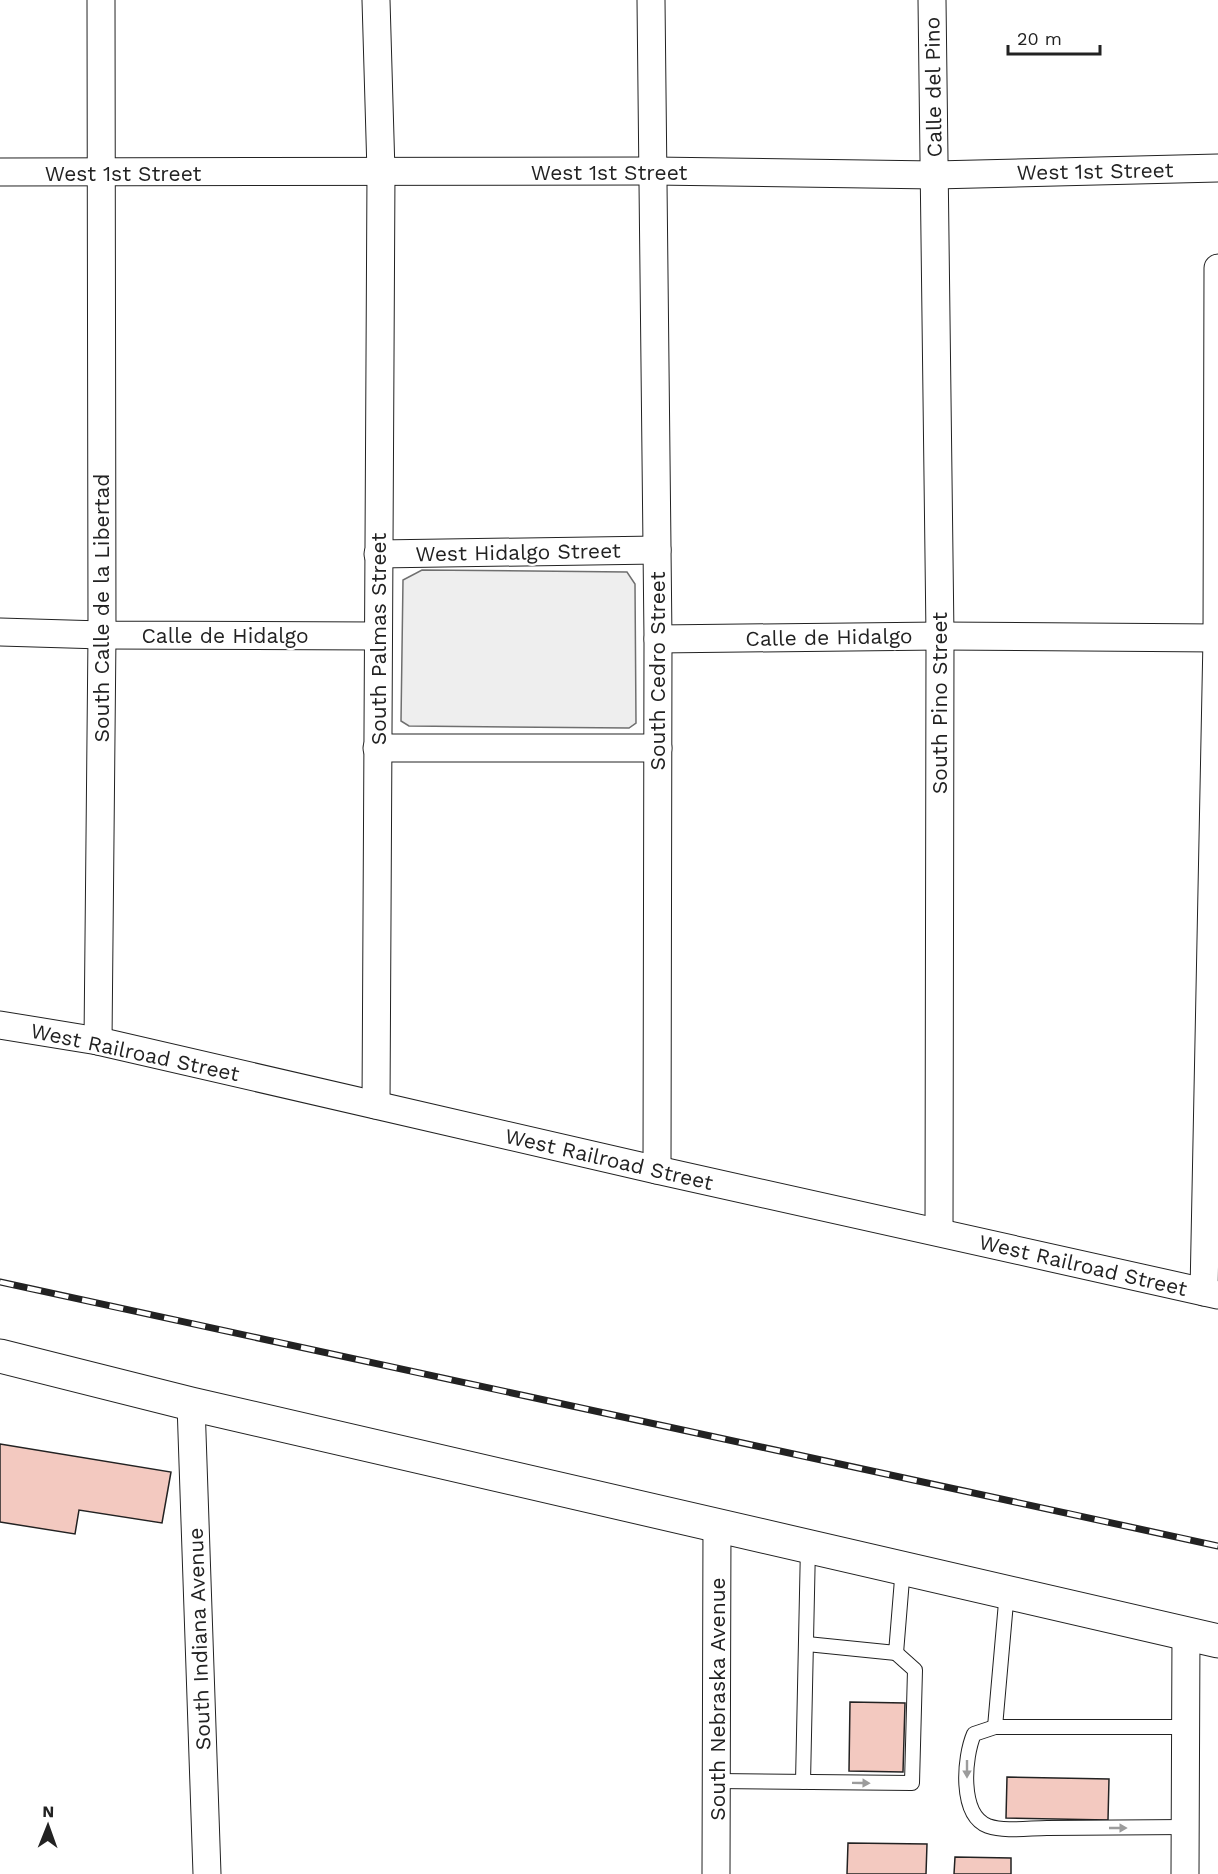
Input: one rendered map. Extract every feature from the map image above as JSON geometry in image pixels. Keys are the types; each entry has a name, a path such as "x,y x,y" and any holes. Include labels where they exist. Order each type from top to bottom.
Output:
{"main road":[{"path":"0,1356 191,1404 1218,1641"}],"street":[{"name":"South Calle de la Libertad","path":"98,1041 102,635 101,0"},
{"name":"South Palmas Street","path":"376,0 381,172 376,1105"},
{"name":"South Cedro Street","path":"651,0 658,639 657,1170"},
{"name":"Calle del Pino","path":"932,0 935,175"},
{"name":"West 1st Street","path":"0,172 101,174 654,171 935,175 1218,168"},
{"name":"South Pino Street","path":"935,175 940,636 939,1232"},
{"path":"1211,1294 1218,268"},
{"name":"West Hidalgo Street","path":"378,554 657,550"},
{"name":"Calle de Hidalgo","path":"0,632 102,635 377,636"},
{"name":"Calle de Hidalgo","path":"658,639 940,636 1217,638"},
{"path":"377,748 658,748"},
{"name":"West Railroad Street","path":"0,1025 98,1041 657,1170 1211,1294"},
{"name":"South Indiana Avenue","path":"191,1404 207,1874"},
{"name":"South Nebraska Avenue","path":"716,1874 717,1524"},
{"path":"1185,1874 1186,1633"}],"lane":[{"path":"803,1782 808,1546"},
{"path":"896,1653 903,1568"},
{"path":"995,1727 1006,1591"},
{"path":"717,1781 912,1783 915,1670 896,1653 807,1644"},
{"path":"1185,1827 1018,1829 988,1826 976,1818 967,1794 967,1751 974,1734 995,1727 1186,1727"}],"shaded area":[{"path":"422,570 627,572 635,584 636,723 629,728 409,726 401,721 403,580"}],"building":[{"path":"0,1444 171,1472 162,1523 79,1510 75,1534 0,1522"},
{"path":"850,1702 905,1703 903,1772 849,1771"},
{"path":"1007,1777 1109,1779 1108,1820 1006,1818"},
{"path":"848,1843 927,1844 926,1874 847,1874"},
{"path":"955,1857 1011,1858 1011,1874 954,1874"}],"railway":[{"path":"0,1282 1218,1546"}]}
